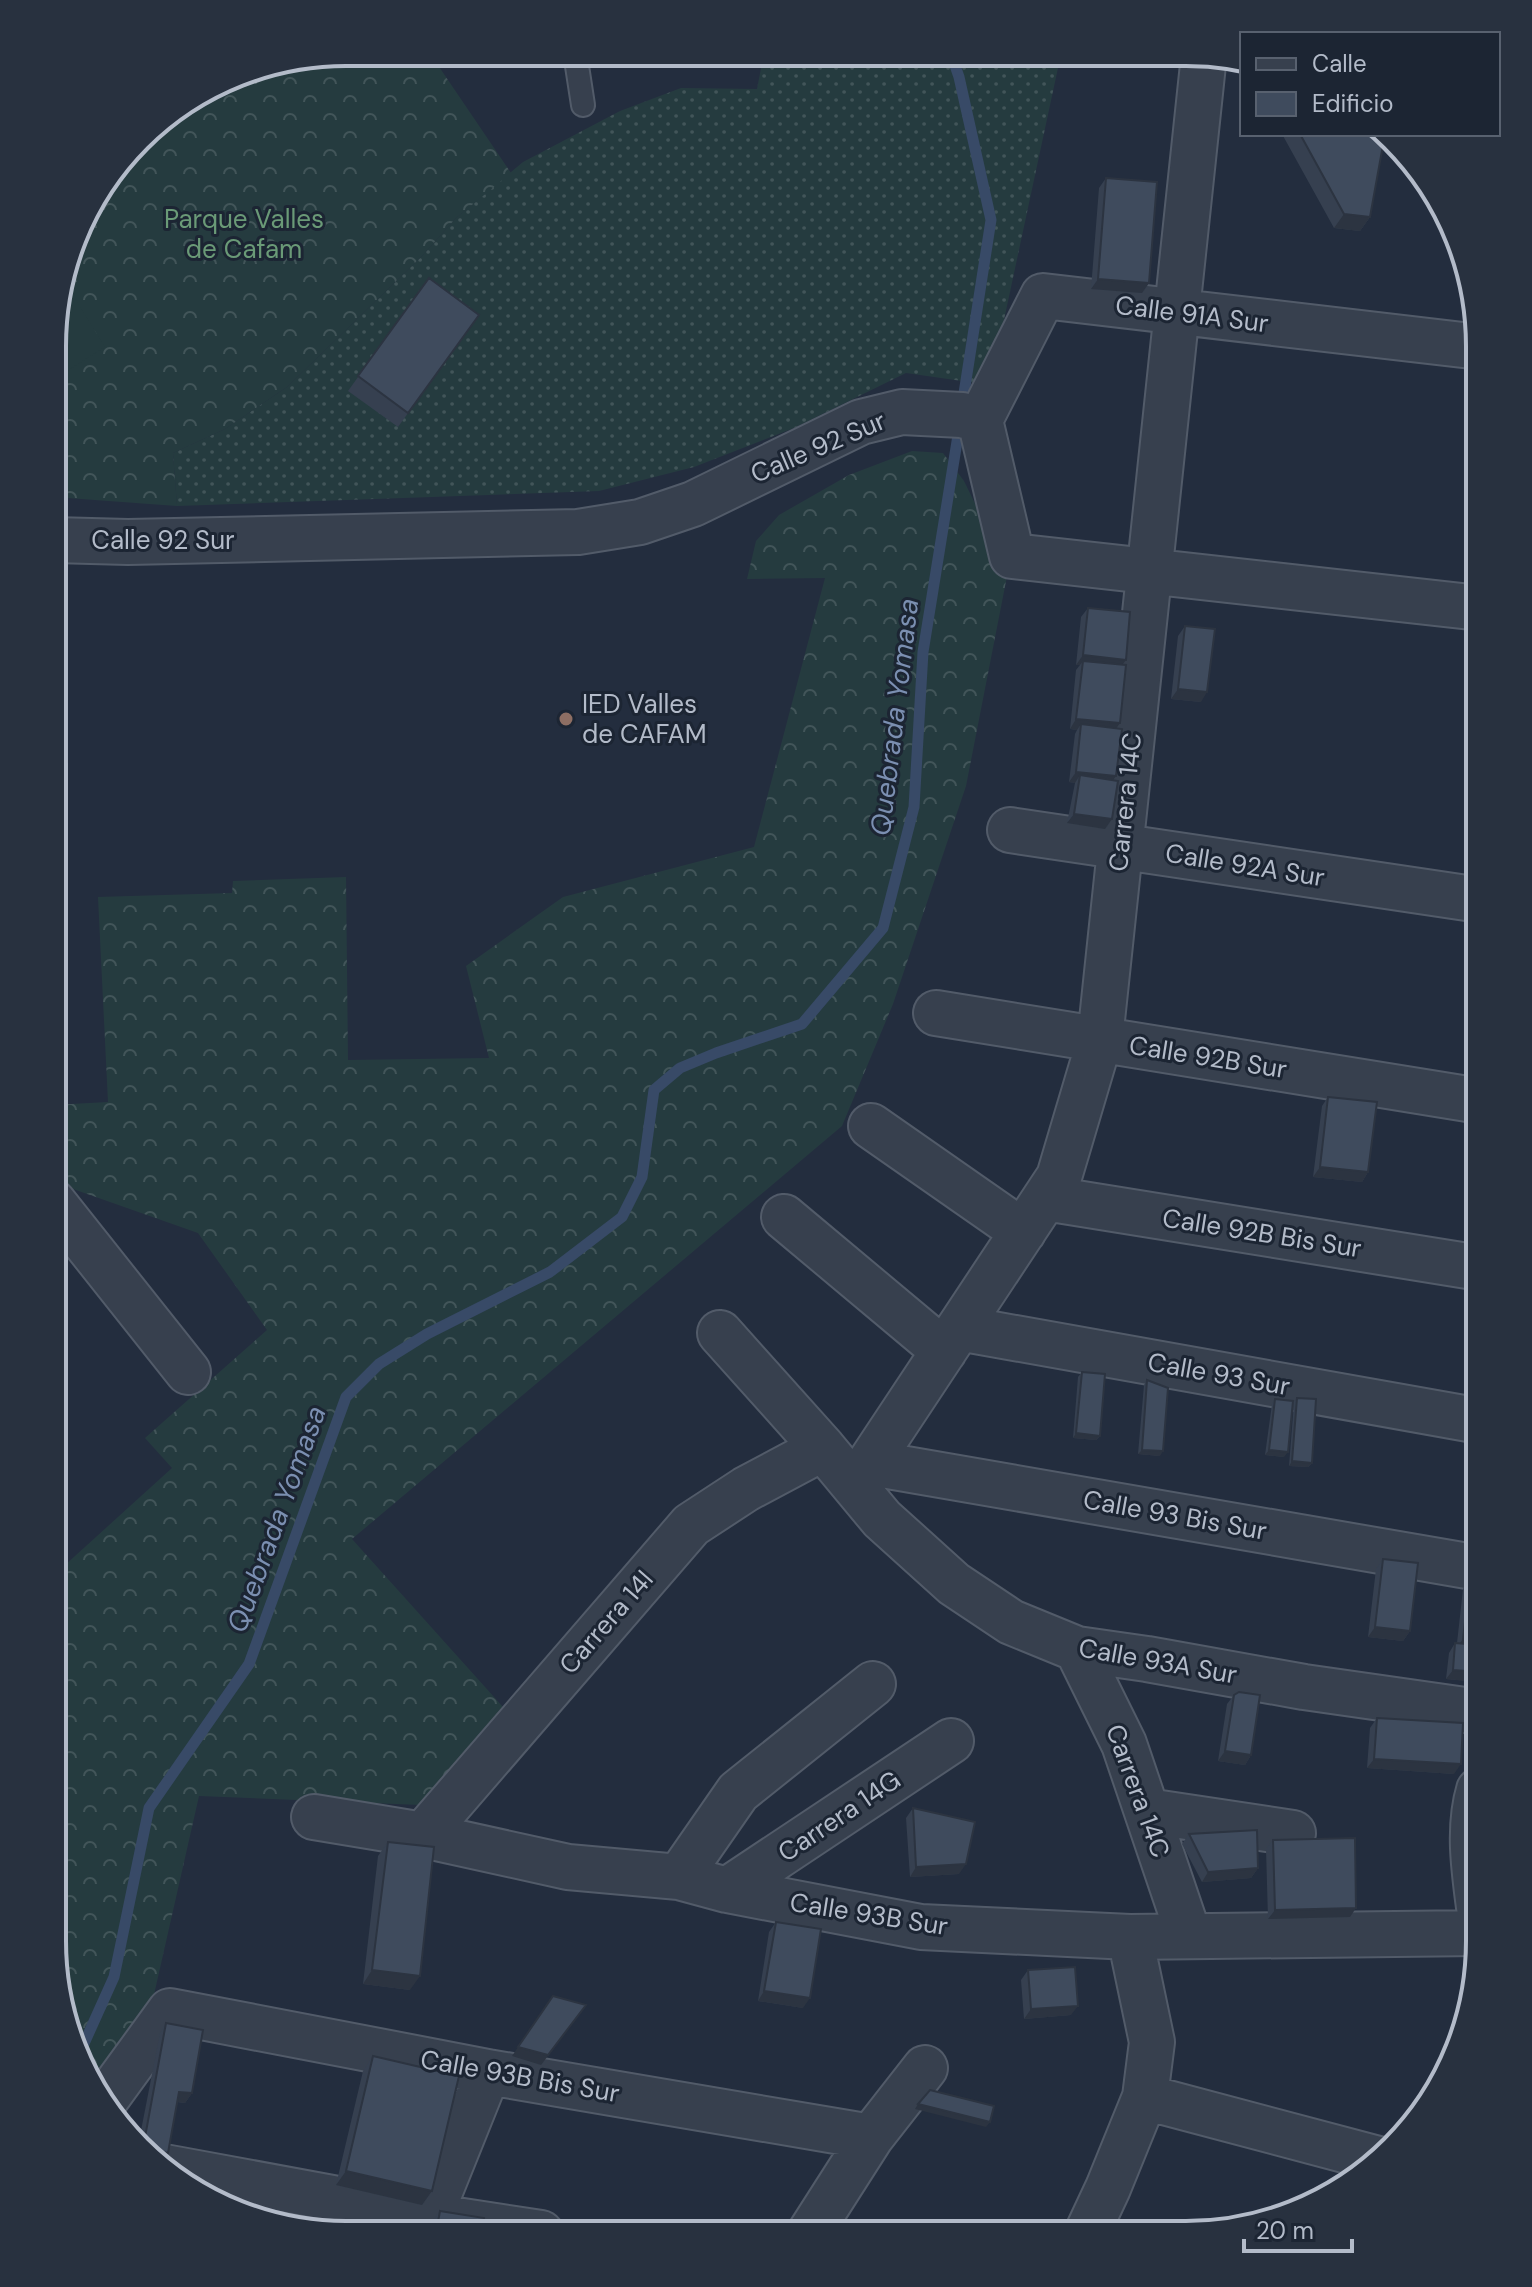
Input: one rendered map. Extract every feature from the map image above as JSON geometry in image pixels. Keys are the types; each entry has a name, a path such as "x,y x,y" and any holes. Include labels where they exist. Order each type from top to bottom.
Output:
{"street":[{"name":"Carrera 14C","path":"863,1474 1059,1177 1100,1039 1203,67"},
{"name":"Calle 91A Sur","path":"971,418 1043,296 1466,345"},
{"name":"Calle 92 Sur","path":"66,540 143,542 578,532 640,522 693,504 861,422 902,412 971,418"},
{"path":"971,418 1012,556 1466,606"},
{"name":"Calle 92A Sur","path":"1010,830 1466,898"},
{"name":"Calle 92B Sur","path":"936,1013 1466,1099"},
{"name":"Calle 92B Bis Sur","path":"871,1126 1034,1215 1465,1266"},
{"name":"Calle 93 Sur","path":"784,1217 952,1340 1465,1419"},
{"path":"66,1218 188,1372"},
{"name":"Calle 93A Sur","path":"720,1333 823,1448 863,1474 882,1519 954,1584 1011,1622 1077,1649 1465,1710"},
{"name":"Carrera 14I","path":"423,1835 691,1525 746,1489 823,1448"},
{"name":"Calle 93 Bis Sur","path":"863,1474 1465,1566"},
{"name":"Carrera 14C","path":"1077,1649 1124,1744 1189,1936"},
{"path":"679,1877 738,1792 873,1684"},
{"name":"Carrera 14G","path":"727,1890 951,1741"},
{"path":"1147,1811 1293,1833"},
{"name":"Calle 93B Sur","path":"314,1817 423,1835 568,1867 679,1877 727,1890 921,1927 1130,1937 1465,1933"},
{"path":"1093,2221 1145,2097 1152,2042 1130,1937"},
{"name":"Calle 93B Bis Sur","path":"111,2092 170,2011 488,2072 871,2137"},
{"path":"817,2221 871,2137 925,2068"},
{"path":"429,2221 488,2072"},
{"path":"1145,2097 1366,2156"},
{"path":"191,2173 414,2221"}],"lane":[{"path":"577,66 583,105"}],"green space":[{"name":"Parque Valles de Cafam","path":"438,66 511,173 456,218 422,256 287,387 225,429 173,453 177,506 66,498 68,309 81,256 104,206 135,161 161,135 222,95 256,81 309,68"},
{"path":"761,66 1058,66 990,385 906,373 794,428 694,467 599,491 177,506 173,453 225,429 287,387 422,256 456,218 523,162 620,111 681,88 757,89"},
{"path":"71,292 105,347 66,371"},
{"path":"912,451 943,453 964,481 1008,571 966,786 893,1004 842,1126 352,1539 503,1707 421,1805 199,1796 153,1999 98,2070 81,2031 68,1978 66,1564 172,1468 145,1438 267,1330 198,1233 66,1187 66,1104 108,1102 98,897 232,893 233,881 346,877 348,1060 489,1058 466,966 563,897 754,847 825,578 747,579 756,541 779,515 849,475"}],"building":[{"path":"1301,136 1370,136 1383,147 1370,217 1344,214"},
{"path":"1106,178 1157,182 1149,283 1098,279"},
{"path":"429,278 479,315 408,413 358,376"},
{"path":"1088,608 1130,612 1126,660 1083,655"},
{"path":"1185,626 1215,629 1207,692 1178,689"},
{"path":"1083,661 1126,665 1120,723 1076,719"},
{"path":"1081,724 1122,729 1116,776 1076,772"},
{"path":"1080,775 1118,781 1112,819 1074,814"},
{"path":"1328,1097 1377,1102 1368,1172 1320,1167"},
{"path":"1082,1372 1105,1374 1100,1436 1076,1433"},
{"path":"1147,1380 1168,1388 1163,1451 1142,1450"},
{"path":"1297,1398 1316,1399 1312,1463 1292,1461"},
{"path":"1275,1399 1293,1401 1288,1452 1269,1450"},
{"path":"1383,1559 1418,1563 1410,1631 1375,1627"},
{"path":"1455,1643 1465,1644 1465,1671 1453,1670"},
{"path":"1239,1692 1260,1695 1251,1755 1225,1751 1234,1695"},
{"path":"1377,1718 1463,1723 1461,1764 1374,1759"},
{"path":"913,1808 975,1822 966,1864 916,1867"},
{"path":"1257,1830 1258,1868 1208,1872 1189,1834"},
{"path":"1355,1838 1356,1908 1275,1910 1273,1840"},
{"path":"388,1842 434,1847 420,1976 372,1970"},
{"path":"776,1922 821,1929 810,1998 764,1991"},
{"path":"1075,1967 1078,2006 1031,2009 1028,1970"},
{"path":"553,1996 586,2005 548,2055 518,2047"},
{"path":"166,2023 203,2030 192,2093 179,2092 168,2153 145,2136"},
{"path":"373,2056 459,2076 432,2191 346,2171"},
{"path":"930,2090 994,2106 990,2122 918,2104"},
{"path":"440,2211 484,2218 483,2221 438,2221"}],"waterway":[{"name":"Quebrada Yomasa","path":"955,66 991,220 962,406"},
{"name":"Quebrada Yomasa","path":"85,2042 114,1977 149,1808 249,1664 346,1397 379,1364 427,1334 550,1272 622,1217 642,1177 654,1090 680,1068 802,1024 883,928 914,807 923,652 960,423"}],"place":[{"name":"IED Valles de CAFAM","path":"566,719"}]}
